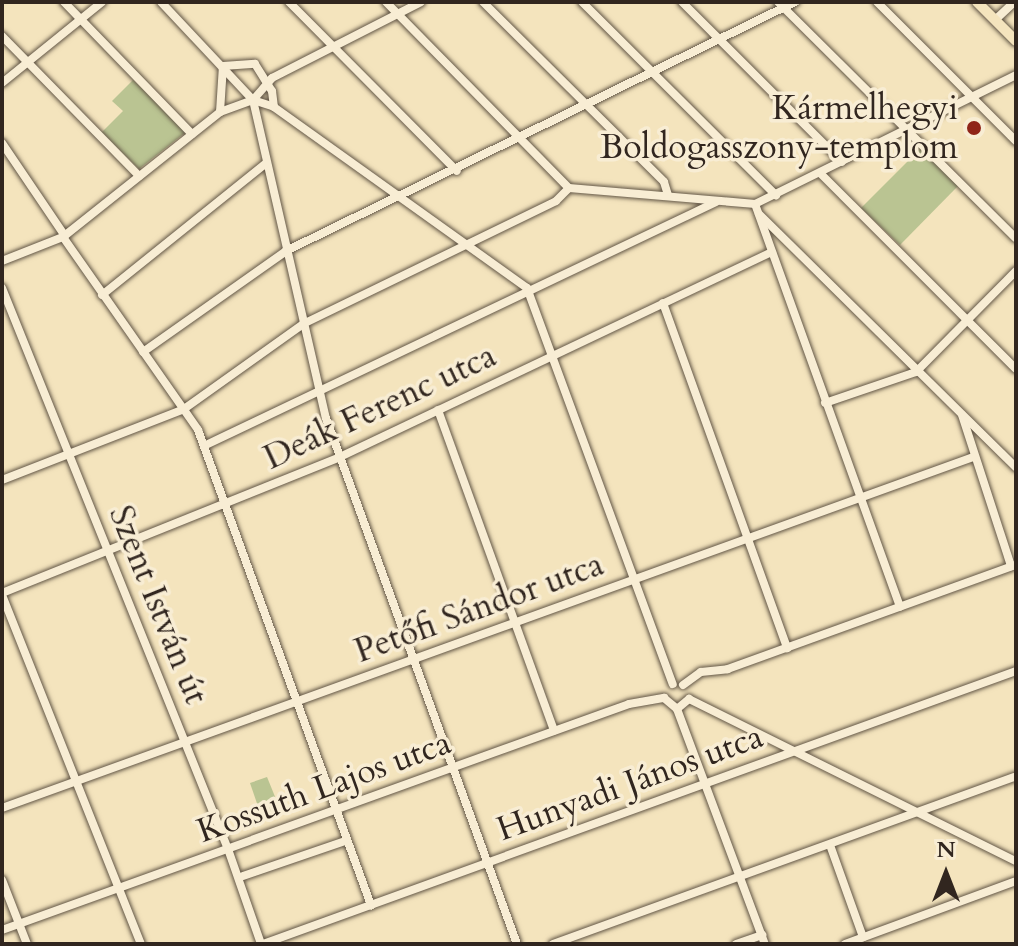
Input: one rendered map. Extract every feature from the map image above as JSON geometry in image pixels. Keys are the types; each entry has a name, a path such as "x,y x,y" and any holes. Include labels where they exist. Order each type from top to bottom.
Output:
{"main road":[{"path":"977,2 1016,41"}],"street":[{"path":"64,2 192,134"},
{"path":"2,83 102,2"},
{"path":"161,2 253,100 303,324 340,457 517,944"},
{"path":"289,2 457,171"},
{"path":"386,2 523,137 569,188 755,204 1016,75"},
{"path":"2,261 64,236 220,112 253,100 268,83 421,2"},
{"path":"483,2 664,182 668,195"},
{"path":"582,2 776,195"},
{"path":"682,2 842,162"},
{"path":"143,352 286,251 457,171 720,40 781,5 795,2"},
{"path":"877,2 1016,141"},
{"path":"995,20 1014,2"},
{"path":"781,5 1016,238"},
{"path":"2,36 139,176"},
{"path":"223,66 251,61 268,83 274,107"},
{"path":"220,112 223,66"},
{"path":"253,100 274,107 467,244 529,292 633,580 678,685 689,699 1016,861"},
{"path":"2,143 102,295 198,430 333,811 371,905"},
{"path":"102,295 266,163"},
{"path":"820,173 1016,369"},
{"path":"2,480 184,409 303,324 556,201 569,188"},
{"path":"207,449 320,391 716,202"},
{"path":"755,204 900,607"},
{"path":"759,214 1016,467"},
{"name":"Deák Ferenc utca","path":"2,594 340,457 772,252"},
{"path":"825,403 919,370 1016,271"},
{"name":"Szent István út","path":"2,288 228,849 262,944"},
{"path":"663,303 787,648"},
{"path":"438,410 554,731"},
{"path":"736,944 764,939 708,784 677,709 664,698 678,685 701,672 728,669 1014,566 973,457 962,415"},
{"path":"1008,460 1016,453"},
{"name":"Petőfi Sándor utca","path":"2,808 973,457"},
{"path":"2,594 141,944"},
{"name":"Hunyadi János utca","path":"262,944 1016,671"},
{"name":"Kossuth Lajos utca","path":"2,930 629,704 664,698"},
{"path":"677,709 689,699"},
{"path":"553,944 1016,776"},
{"path":"243,876 345,841"},
{"path":"830,845 863,937"},
{"path":"2,880 27,944"},
{"path":"845,944 1016,881"}],"green space":[{"path":"133,80 186,132 139,169 102,132 123,111 112,101"},
{"path":"920,149 958,186 900,245 861,208"},
{"path":"267,777 280,809 261,815 250,783"}],"place":[{"name":"Kármelhegyi Boldogasszony-templom","path":"974,128"}]}
